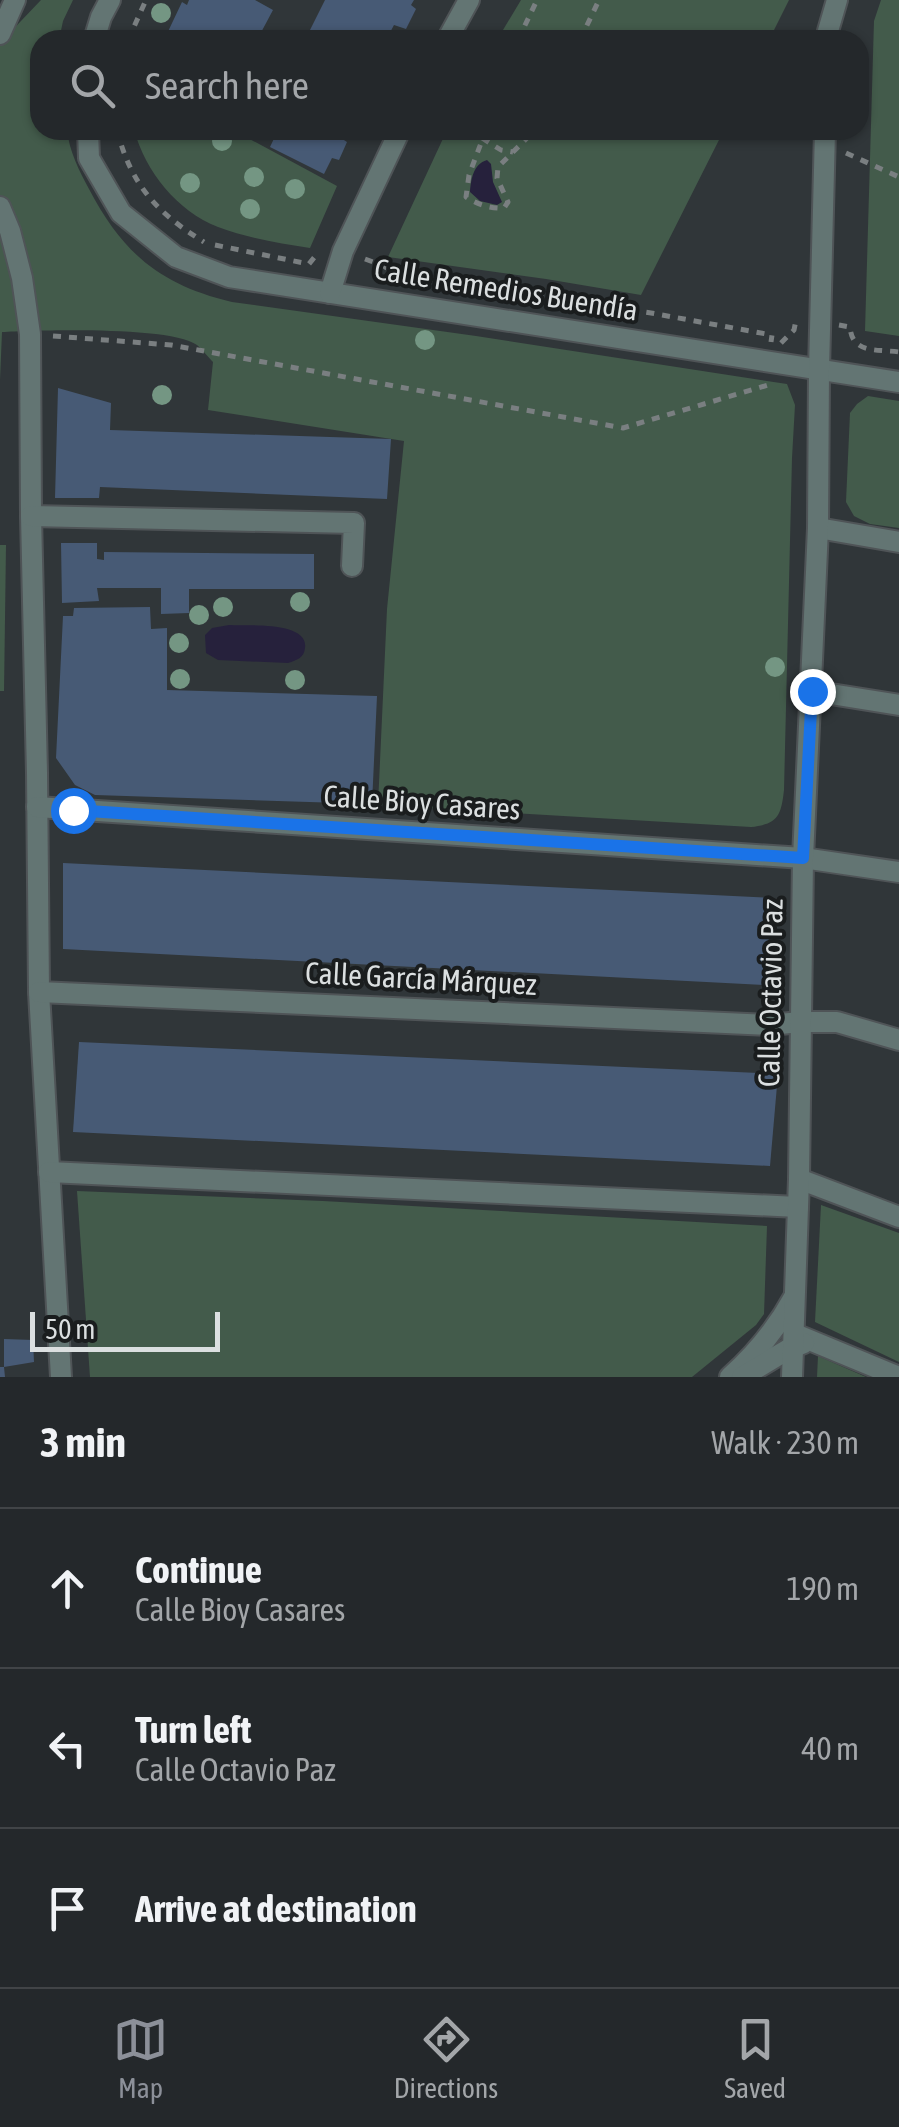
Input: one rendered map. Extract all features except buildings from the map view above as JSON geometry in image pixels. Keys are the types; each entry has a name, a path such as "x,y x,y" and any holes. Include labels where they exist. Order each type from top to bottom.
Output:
{"street":[{"path":"0,34 15,0"},
{"path":"97,30 110,0"},
{"path":"452,30 469,0"},
{"path":"828,30 837,0"},
{"name":"Calle Remedios Buendía","path":"88,140 89,158 121,213 176,256 229,277 899,382"},
{"path":"330,293 343,251 395,140"},
{"name":"Calle Octavio Paz","path":"792,1377 800,1340 794,1295 803,858 818,528 825,140"},
{"path":"0,207 22,278 30,334 38,992 60,1377"},
{"path":"31,516 354,522 352,566"},
{"path":"818,528 899,542"},
{"path":"812,691 899,705"},
{"name":"Calle Bioy Casares","path":"37,807 803,858 899,872"},
{"name":"Calle García Márquez","path":"38,992 769,1025 837,1022 899,1040"},
{"path":"49,1172 798,1207"},
{"path":"799,1179 899,1217"},
{"path":"730,1377 753,1356 794,1295"},
{"path":"742,1377 800,1340 899,1377"}],"path":[{"path":"132,30 146,0"},
{"path":"523,30 537,0"},
{"path":"584,30 598,0"},
{"path":"120,140 145,194 180,228 205,242 308,264 324,244 393,273 772,335 768,361"},
{"path":"481,140 466,197 499,209 508,202 497,178 498,166 525,140"},
{"path":"485,140 513,152"},
{"path":"831,140 899,177"},
{"path":"768,361 794,330 796,317 850,327 851,340 858,346 899,352"},
{"path":"30,334 171,345 623,428 819,370"}],"green space":[{"path":"41,0 73,0 61,30 30,30 30,140 69,140 82,175 116,232 147,264 184,286 232,302 787,384 795,405 784,790 773,821 751,827 378,805 387,609 404,441 208,410 213,362 197,345 161,335 2,332 0,380 0,43"},
{"path":"521,0 789,0 774,30 503,30"},
{"path":"881,0 899,0 899,336 865,331 874,21"},
{"path":"137,140 252,140 337,186 310,248 263,240 229,231 189,211 155,175"},
{"path":"442,140 719,140 641,295 388,257"},
{"path":"868,396 899,401 899,528 870,524 854,516 846,502 850,413"},
{"path":"0,545 6,545 4,691 0,691"},
{"path":"77,1191 767,1226 764,1314 756,1325 692,1377 90,1377"},
{"path":"821,1205 899,1233 899,1362 815,1322"},
{"path":"818,1356 866,1377 817,1377"}],"shaded area":[{"path":"487,160 502,202 497,205 480,201 470,192 476,169"},
{"path":"229,625 287,629 304,639 305,648 300,658 288,663 218,660 206,653 205,635 212,628"}],"route":[{"path":"73,810 803,858 812,691"}]}
